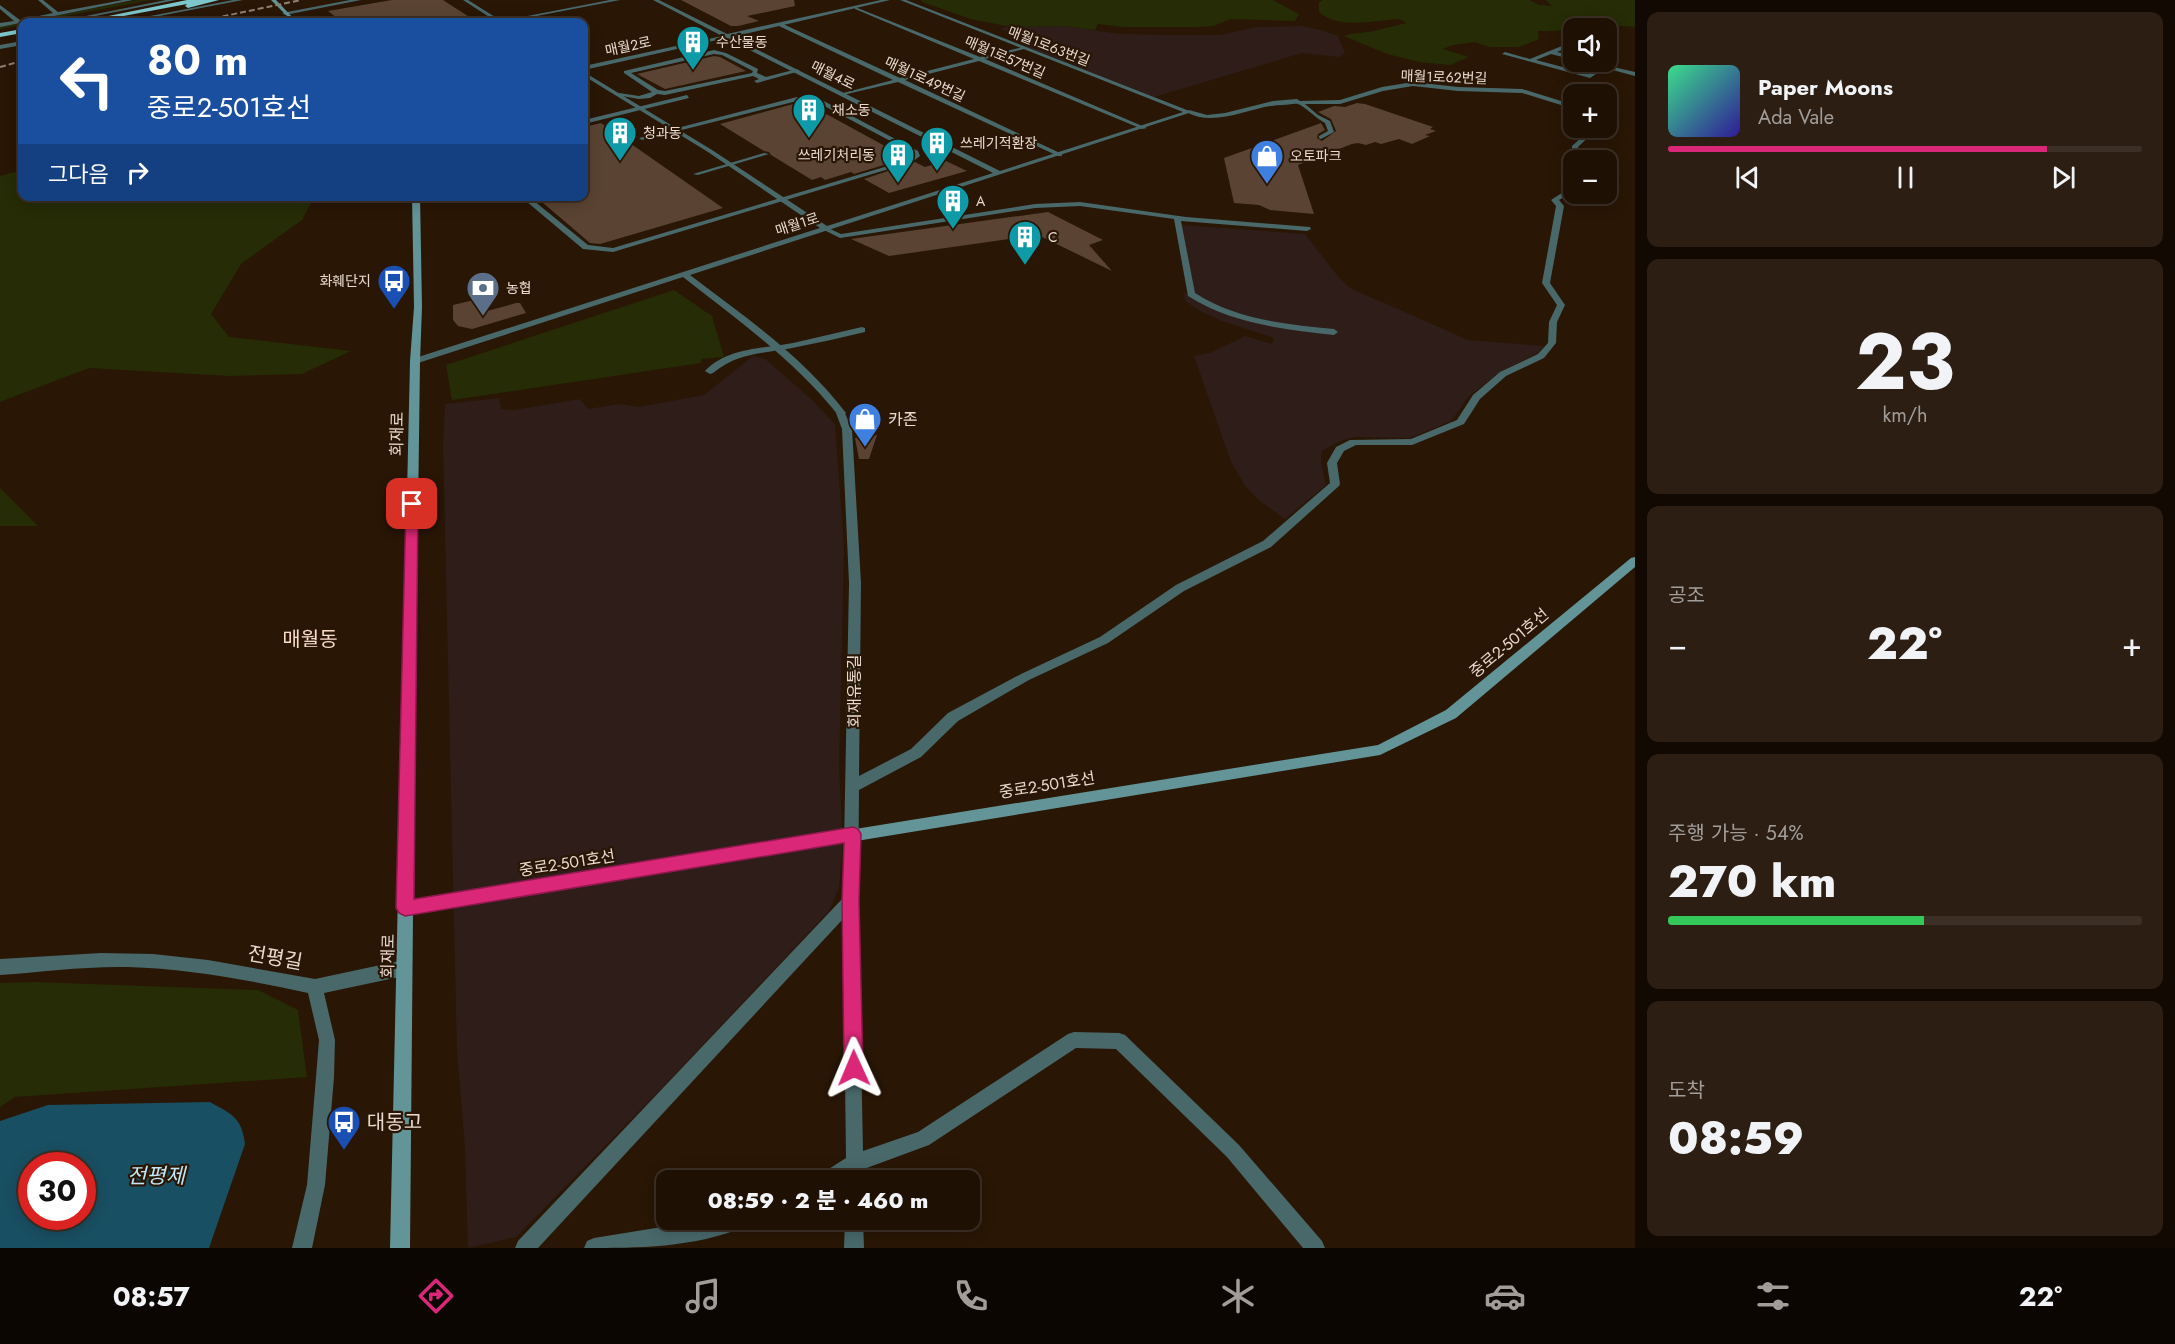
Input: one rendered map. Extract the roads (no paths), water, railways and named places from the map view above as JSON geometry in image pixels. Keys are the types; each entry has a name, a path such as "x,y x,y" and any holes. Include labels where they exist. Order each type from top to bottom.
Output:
{"highway":[{"path":"120,18 198,0"},
{"path":"110,18 216,0"},
{"path":"0,41 18,38"},
{"path":"0,41 18,38"}],"main road":[{"path":"273,0 291,18"},
{"name":"회재로","path":"400,1248 415,362 418,307 416,201"},
{"name":"중로2-501호선","path":"405,908 1380,750 1451,714 1635,561"}],"street":[{"path":"40,0 57,14"},
{"path":"86,0 95,7"},
{"path":"35,18 131,0"},
{"path":"80,18 174,0"},
{"path":"144,18 241,0"},
{"path":"285,13 359,0"},
{"path":"465,0 494,18"},
{"path":"521,18 618,0"},
{"name":"매월4로","path":"656,0 999,173"},
{"name":"매월2로","path":"588,67 888,0"},
{"name":"매월1로63번길","path":"902,0 1189,112"},
{"path":"0,7 18,21"},
{"name":"매월1로57번길","path":"857,8 1144,128"},
{"path":"0,25 18,21"},
{"name":"매월1로49번길","path":"781,25 1060,155"},
{"path":"1529,61 1563,47"},
{"path":"845,94 1022,48"},
{"path":"655,91 626,72 714,52 724,54 756,70 754,74"},
{"path":"1550,52 1563,55"},
{"path":"1505,54 1563,69"},
{"path":"1617,70 1635,74"},
{"path":"718,90 797,71"},
{"path":"1574,72 1590,76 1595,72"},
{"path":"627,76 627,79 636,86 670,93 754,74 765,79"},
{"path":"588,76 642,108 825,229 840,236 1054,205 1087,205 1177,217 1307,229"},
{"name":"매월1로62번길","path":"1189,112 1202,116 1216,116 1273,103 1346,101 1382,89 1413,84 1458,89 1522,91 1563,104"},
{"path":"619,95 643,98 650,97 655,91"},
{"path":"588,121 696,95"},
{"path":"529,201 586,247 604,251 783,200 910,161 917,156 916,152 816,99 796,99 642,138"},
{"path":"1297,101 1328,122 1331,132 1321,137"},
{"name":"매월1로","path":"415,362 1189,112"},
{"path":"1575,150 1575,146 1584,138"},
{"path":"696,174 766,154"},
{"path":"853,786 916,753 952,717 1025,677 1104,640 1180,588 1267,543 1335,484 1332,463 1340,449 1353,441 1413,442 1461,422 1476,397 1503,374 1540,356 1552,343 1553,322 1561,304 1546,283 1560,206 1555,200 1563,195"},
{"path":"1177,217 1191,294 1200,301 1251,320 1334,332"},
{"name":"회재유통길","path":"685,275 778,348 831,399 845,418 855,583 853,834 850,901 855,1170"},
{"path":"710,372 734,354 748,350 778,348 862,330"},
{"path":"525,1248 850,901"},
{"name":"전평길","path":"0,967 103,960 166,964 274,977 315,987 327,1040 316,1185 302,1248"},
{"path":"315,987 404,968"},
{"path":"859,1170 923,1139 1074,1040 1119,1041 1233,1151 1315,1248"},
{"path":"594,1248 702,1230"},
{"path":"854,1230 854,1248"}],"water":[{"name":"전평제","path":"210,1102 234,1117 241,1128 245,1144 209,1248 0,1248 0,1121 48,1105"}],"railway":[{"path":"215,18 301,0"},
{"path":"0,67 18,62"}],"place":[{"name":"수산물동","path":"693,71"},
{"name":"채소동","path":"809,139"},
{"name":"청과동","path":"620,162"},
{"name":"쓰레기적환장","path":"937,172"},
{"name":"쓰레기처리동","path":"898,184"},
{"name":"오토파크","path":"1267,185"},
{"name":"A","path":"953,230"},
{"name":"C","path":"1025,266"},
{"name":"화훼단지","path":"394,310"},
{"name":"농협","path":"483,317"},
{"name":"카존","path":"865,448"},
{"name":"대동고","path":"344,1151"}],"district":[{"name":"매월동","path":"310,639"}]}
